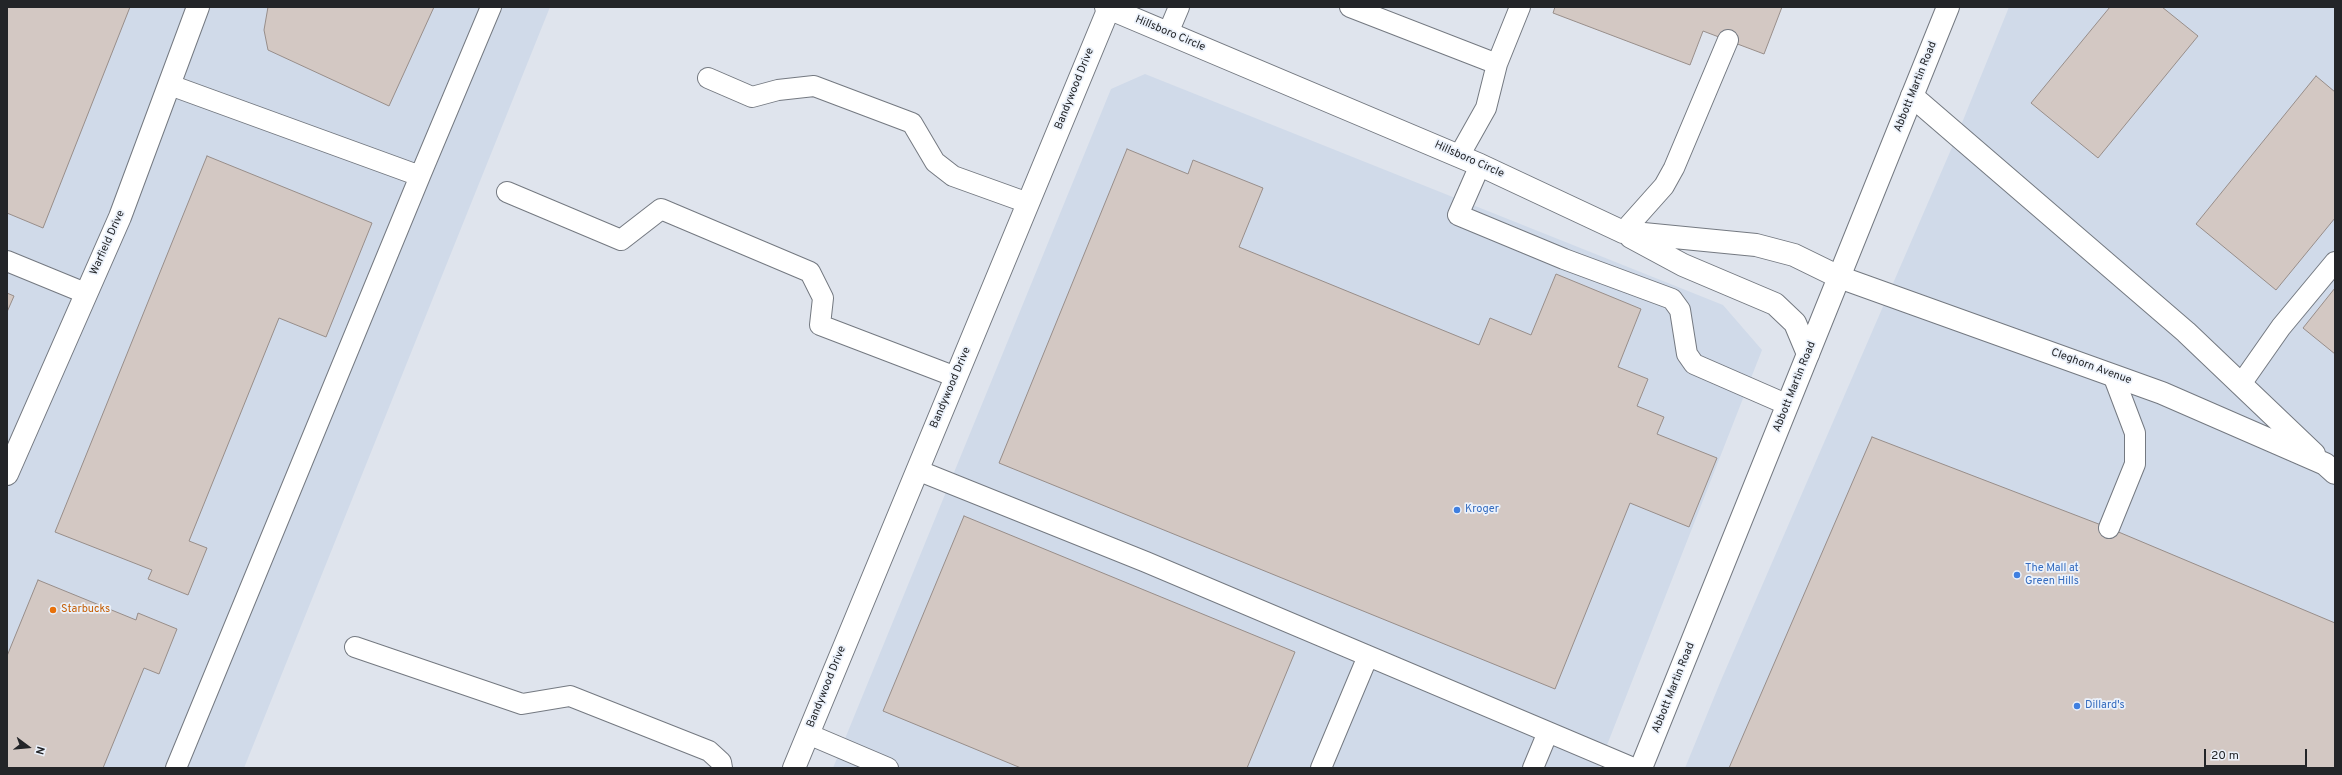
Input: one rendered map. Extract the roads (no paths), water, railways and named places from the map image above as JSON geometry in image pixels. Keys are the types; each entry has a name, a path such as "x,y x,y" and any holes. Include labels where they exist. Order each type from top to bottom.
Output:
{"street":[{"name":"Warfield Drive","path":"7,474 85,292 120,217 198,7"},
{"name":"Abbott Martin Road","path":"1642,768 1948,7"},
{"name":"Hillsboro Circle","path":"1108,8 1480,165 1623,232 1756,245 1794,255 1839,277"},
{"name":"Bandywood Drive","path":"794,768 1108,8"},
{"path":"1912,96 2186,332 2330,469"},
{"path":"1623,232 1683,265 1775,304 1795,323 1808,354"},
{"name":"Cleghorn Avenue","path":"1839,277 2162,393 2330,469"}],"lane":[{"path":"176,768 491,7"},
{"path":"1168,33 1179,7"},
{"path":"1350,7 1497,64"},
{"path":"1459,156 1486,108 1497,64 1520,7"},
{"path":"1623,232 1664,186 1674,168 1728,40"},
{"path":"708,78 752,97 778,90 814,86 912,123 935,162 953,176 1028,204"},
{"path":"170,85 420,176"},
{"path":"1480,165 1458,215 1564,259 1672,299 1680,310 1687,354 1694,364 1788,405"},
{"path":"507,192 621,240 661,209 810,272 823,298 820,326 956,377"},
{"path":"7,261 85,292"},
{"path":"2241,384 2281,327 2335,262"},
{"path":"2109,528 2135,464 2135,433 2113,375"},
{"path":"917,470 1146,562 1633,768"},
{"path":"355,647 522,704 570,696 709,752 721,762 722,768"},
{"path":"1321,768 1368,656"},
{"path":"1533,768 1548,732"},
{"path":"808,734 888,768"}],"place":[{"name":"Kroger","path":"1457,510"},
{"name":"The Mall at Green Hills","path":"2017,575"},
{"name":"Starbucks","path":"53,610"},
{"name":"Dillard's","path":"2077,706"}]}
